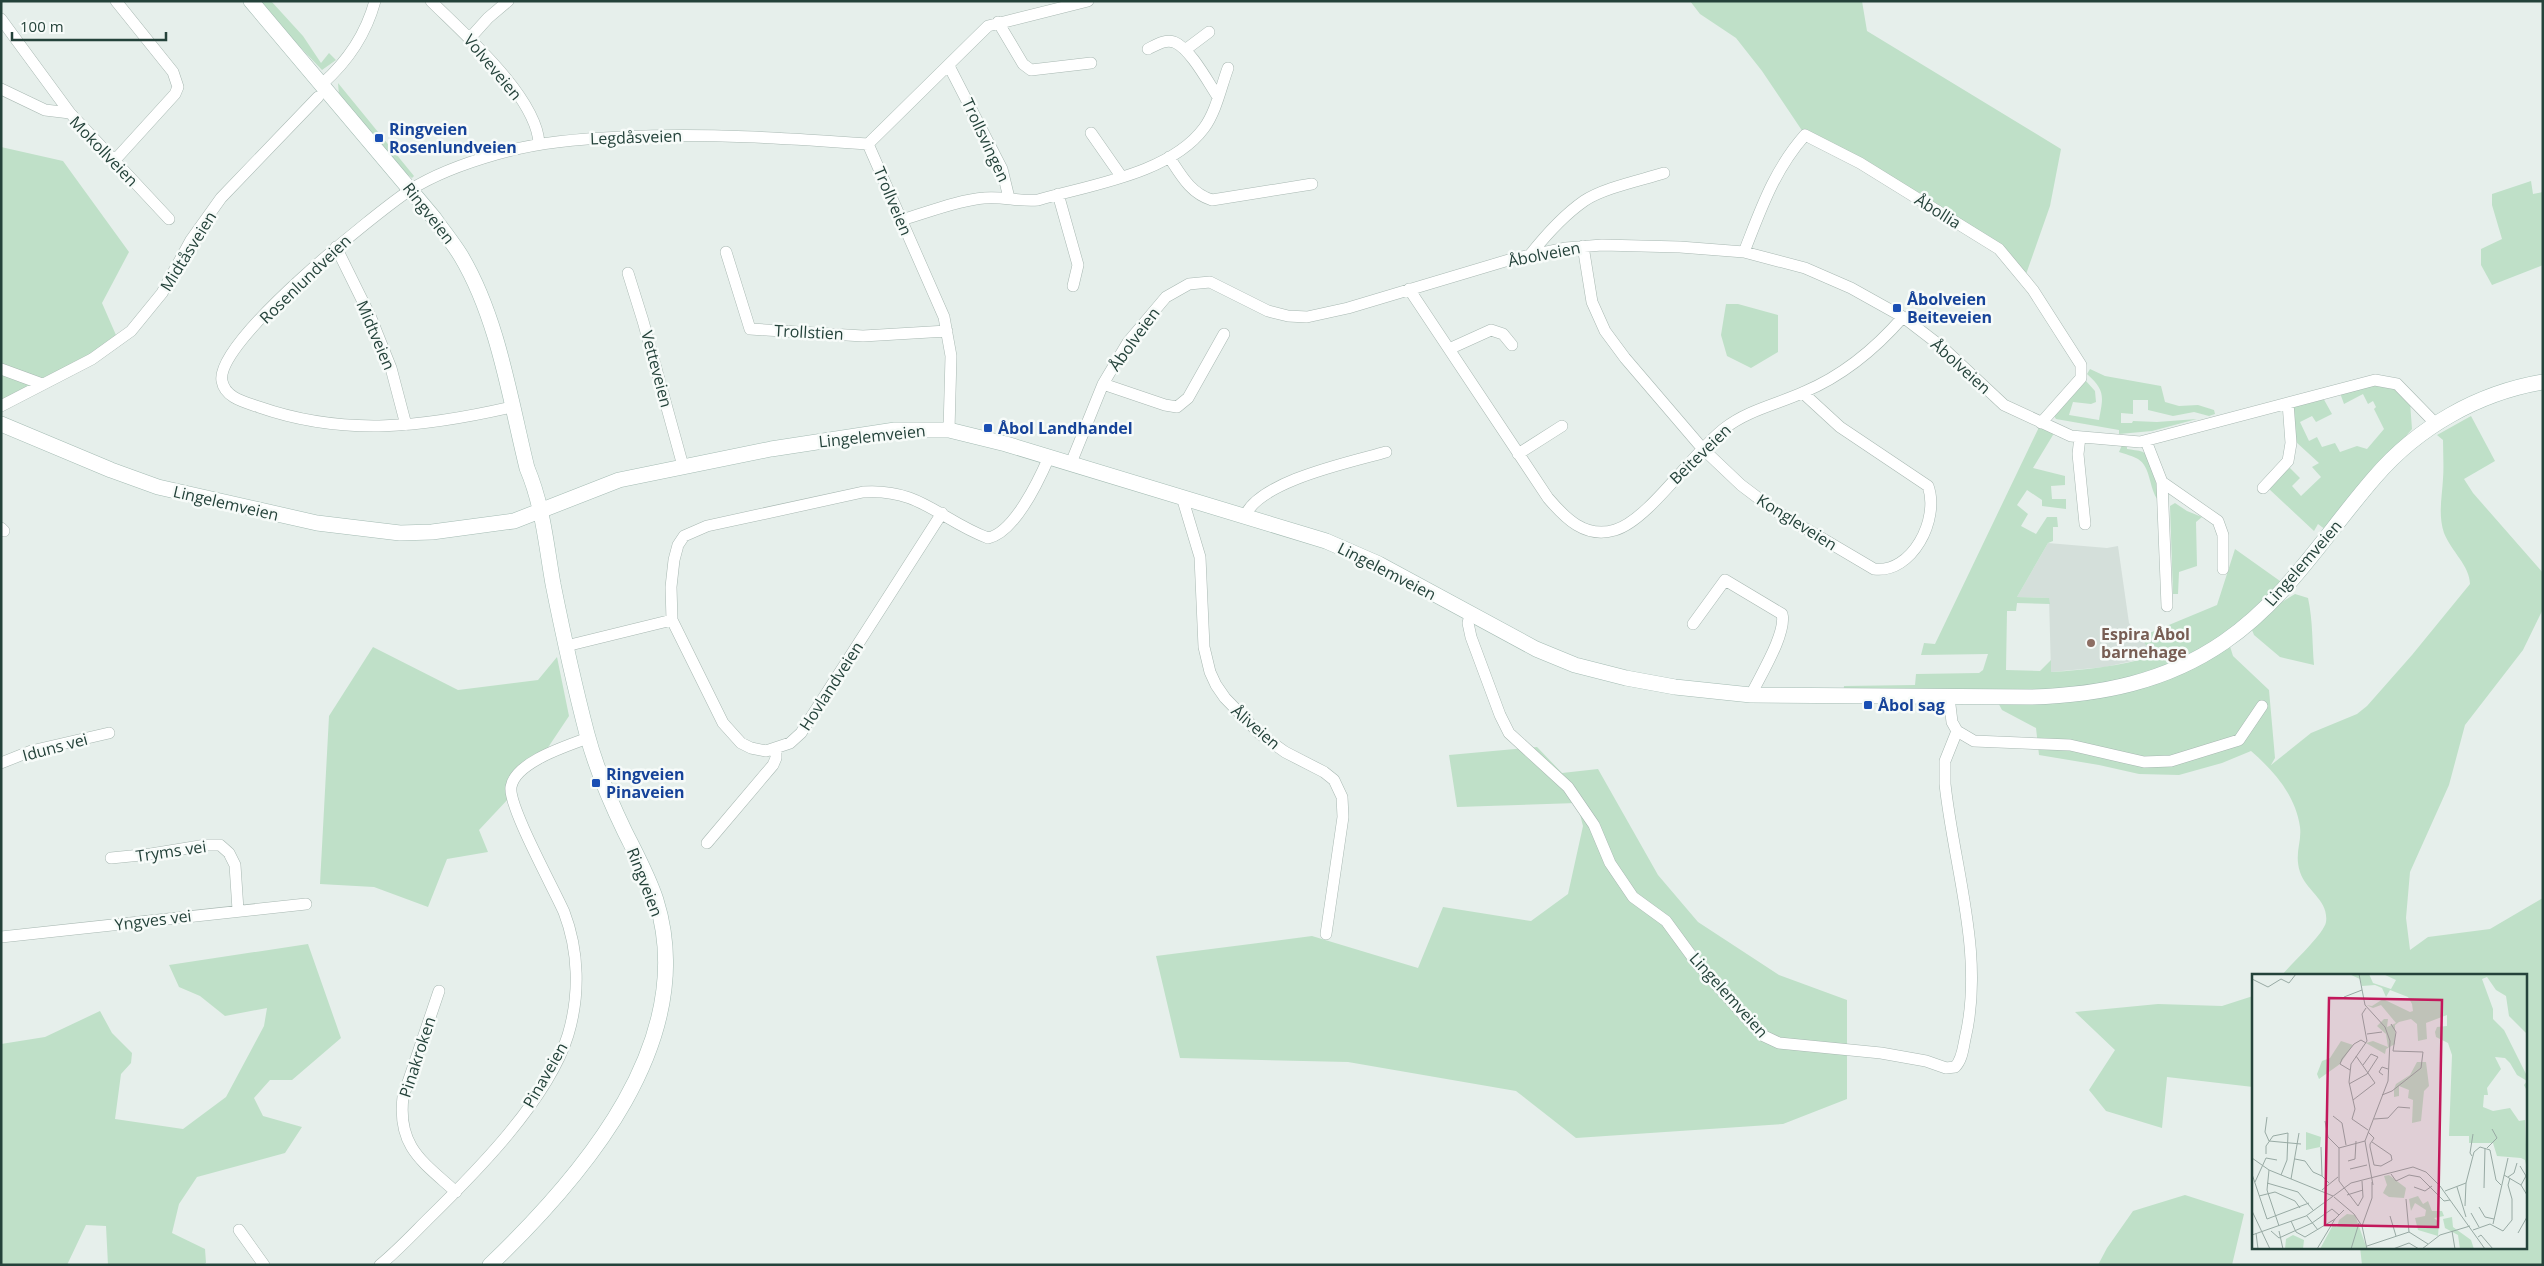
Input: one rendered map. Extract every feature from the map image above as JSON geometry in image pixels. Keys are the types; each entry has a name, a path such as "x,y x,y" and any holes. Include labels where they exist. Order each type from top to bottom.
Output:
{"main road":[{"name":"Ringveien","path":"251,1 320,91 411,189 449,238 470,274 489,319 512,407 527,468 528,489 536,509 538,534 552,575 566,646 588,738 603,783 651,888 659,913 665,962 662,1003 649,1052 635,1082 613,1119 576,1171 536,1219 490,1265"},
{"name":"Lingelemveien","path":"1,424 111,470 194,496 346,528 400,533 462,528 514,521 536,509 619,480 683,466 895,430 949,430 978,436 1071,463 1346,548 1536,649 1575,664 1626,678 1675,687 1751,695 2031,697 2094,692 2152,679 2192,662 2244,627 2287,586 2375,477 2400,451 2431,426 2467,406 2496,394 2543,382"}],"street":[{"path":"115,160 175,94 178,87 173,72 116,1"},
{"name":"Midtåsveien","path":"1,406 108,350 130,331 162,293 191,240 221,198 334,74 354,47 367,25 375,1"},
{"name":"Volveveien","path":"431,1 470,38 523,102 536,127 539,142"},
{"path":"470,38 488,18 508,1"},
{"path":"868,144 950,66 988,26 1088,1"},
{"path":"1,20 70,113"},
{"path":"998,22 1023,64 1031,70 1091,62"},
{"path":"1185,50 1209,32"},
{"path":"1148,49 1162,42 1173,42 1185,50 1218,97"},
{"name":"Trollsvingen","path":"901,220 983,198 1008,198 1008,185 1002,169 950,66"},
{"path":"1008,198 1021,202 1058,194 1146,169 1169,157 1204,128 1228,68"},
{"name":"Mokollveien","path":"1,89 45,110 70,113 169,219"},
{"path":"1091,133 1121,176"},
{"name":"Legdåsveien","path":"411,189 462,166 539,142 663,135 735,134 868,144"},
{"name":"Åbollia","path":"1744,252 1772,182 1787,155 1805,135 1860,163 1999,249 2033,290 2081,365 2081,378 2041,423"},
{"name":"Trollveien","path":"868,144 944,317 951,356 949,430"},
{"path":"1169,157 1191,189 1201,196 1212,200 1312,184"},
{"path":"1530,255 1542,240 1585,200 1664,173"},
{"name":"Rosenlundveien","path":"411,189 363,224 282,295 230,354 223,368 222,381 228,393 241,400 275,412 322,423 358,427 454,420 512,407"},
{"path":"1058,194 1078,265 1073,286"},
{"name":"Åbolveien","path":"1071,463 1103,384 1128,342 1153,310 1166,297 1189,284 1210,282 1254,305 1288,316 1322,314 1530,255 1583,246 1656,246 1744,252 1805,268 1850,288 1903,317 1942,347 2004,405 2071,436 2146,441 2376,380 2397,384 2414,400 2431,426"},
{"name":"Kongleveien","path":"1583,246 1592,302 1605,331 1625,358 1702,448 1741,485 1774,510 1874,569 1892,569 1904,560 1919,542 1929,521 1932,508 1928,486 1858,440 1823,414 1803,393"},
{"name":"Midtveien","path":"336,248 371,318 391,368 406,425"},
{"name":"Trollstien","path":"726,252 750,329 863,336 947,331"},
{"name":"Vetteveien","path":"628,273 644,320 683,466"},
{"name":"Beiteveien","path":"1409,289 1518,454 1562,514 1576,526 1603,532 1614,531 1628,525 1641,516 1702,448 1738,419 1825,383 1888,334 1903,317"},
{"path":"1449,349 1491,330 1503,334 1512,345"},
{"path":"1103,384 1165,405 1177,407 1188,398 1224,334"},
{"path":"1,369 42,384"},
{"path":"2263,488 2288,461 2291,443 2288,403"},
{"path":"1518,454 1562,426"},
{"path":"2080,437 2078,454 2085,524"},
{"path":"2146,441 2162,482 2167,606"},
{"path":"1245,516 1250,506 1287,483 1386,452"},
{"path":"707,843 773,765 776,758 776,749 766,751 751,748 732,734 702,684 672,620 671,587 674,560 678,545 684,536 695,529 863,492 880,491 913,497 979,535 988,538 996,536 1017,513 1038,480 1049,457"},
{"path":"2162,482 2218,521 2223,535 2223,569"},
{"name":"Åliveien","path":"1182,497 1200,557 1204,647 1210,672 1216,685 1225,698 1260,734 1286,752 1324,772 1334,780 1342,797 1343,817 1326,934"},
{"name":"Hovlandveien","path":"776,749 790,743 801,733 942,513"},
{"path":"1693,624 1725,580 1782,614 1784,622 1780,634 1751,695"},
{"name":"Lingelemveien","path":"1470,615 1468,623 1473,644 1500,715 1510,733 1568,787 1594,824 1610,863 1633,897 1666,920 1696,962 1749,1021 1764,1036 1778,1043 1881,1053 1926,1061 1946,1068 1954,1067 1959,1062 1968,1026 1972,985 1969,943 1945,784 1945,761 1957,731"},
{"path":"566,646 672,620"},
{"path":"1949,697 1952,722 1957,731 1964,737 1980,742 2070,745 2144,762 2172,762 2239,740 2262,706"},
{"name":"Iduns vei","path":"1,763 32,751 109,734"},
{"name":"Pinaveien","path":"380,1265 456,1192 489,1157 534,1099 558,1058 568,1035 576,995 576,964 572,936 555,892 517,812 511,796 511,787 514,778 532,763 588,738"},
{"name":"Tryms vei","path":"111,858 206,845 220,845 229,853 235,865 238,910"},
{"name":"Yngves vei","path":"1,937 306,904"},
{"name":"Pinakroken","path":"439,992 403,1097 401,1115 405,1138 414,1154 456,1192"},
{"path":"239,1230 264,1265"}],"shaded area":[{"path":"2048,543 2107,548 2118,546 2129,623 2155,656 2105,667 2051,672 2049,598 2017,597"}],"green space":[{"path":"256,1 271,1 303,36 321,63 329,53 336,60 322,70"},
{"path":"1690,1 1862,1 1867,31 2061,149 2050,206 2024,280 1999,249 1805,135 1762,71 1736,38 1700,14"},
{"path":"338,83 414,176 412,178 339,95"},
{"path":"1,147 63,161 129,252 102,303 119,342 1,408"},
{"path":"2531,181 2533,194 2543,192 2543,265 2492,285 2481,265 2481,249 2502,239 2492,205 2492,194"},
{"path":"1726,304 1738,304 1778,315 1778,352 1751,368 1727,356 1721,335"},
{"path":"2090,369 2105,376 2161,386 2165,402 2179,406 2198,405 2214,410 2215,414 2209,416 2194,412 2173,416 2148,410 2148,400 2133,400 2133,414 2121,413 2121,423 2197,419 2152,431 2119,434 2119,430 2056,419 2054,416 2078,386 2086,381 2095,391 2096,402 2091,404 2073,402 2069,415 2099,420 2102,395 2097,385 2087,374"},
{"path":"2372,383 2388,384 2410,402 2412,429 2326,530 2318,524 2314,531 2268,488 2289,467 2300,478 2292,486 2301,496 2321,477 2312,467 2319,463 2296,442 2293,406 2322,396 2332,414 2316,422 2312,416 2300,422 2309,441 2317,437 2322,447 2335,443 2340,452 2357,446 2367,449 2384,429 2374,409 2376,407 2373,401 2368,404 2363,394 2344,404 2340,393"},
{"path":"2471,416 2495,461 2464,479 2473,493 2543,573 2543,609 2523,650 2465,725 2449,785 2410,872 2406,918 2410,950 2428,937 2490,929 2543,898 2543,1265 2362,1265 2360,1248 2526,1248 2526,974 2283,974 2320,934 2326,922 2326,914 2321,902 2307,885 2300,872 2298,854 2300,827 2294,805 2276,776 2251,751 2222,763 2179,775 2139,774 2039,755 2036,728 2002,710 1995,697 1843,696 1844,686 1915,685 1916,674 1979,673 1983,670 1988,654 1921,655 1924,643 1935,644 2041,423 2056,430 2033,468 2065,476 2065,485 2051,486 2052,499 2066,499 2066,509 2042,506 2042,500 2027,490 2017,505 2028,514 2021,526 2036,534 2047,517 2057,517 2058,527 2053,527 2053,541 2048,543 2017,597 2049,598 2050,604 2017,603 2016,611 2007,611 2006,670 2040,671 2051,660 2051,672 2077,670 2116,665 2154,656 2140,637 2217,605 2235,549 2287,586 2228,640 2233,656 2269,690 2275,758 2271,765 2311,733 2357,714 2367,706 2470,584 2467,571 2447,540 2442,526 2443,440 2437,435"},
{"path":"2122,445 2127,446 2127,449 2141,451 2147,455 2154,474 2158,500 2145,467 2138,459 2119,452"},
{"path":"2175,503 2187,511 2202,517 2196,522 2197,566 2179,572 2178,594 2173,594 2170,506"},
{"path":"2295,594 2308,598 2312,623 2314,665 2280,657 2254,635 2252,630 2282,602"},
{"path":"373,647 458,690 538,680 557,657 569,716 541,758 521,770 511,796 479,830 488,852 447,859 428,907 374,887 320,884 329,716"},
{"path":"1537,747 1562,773 1598,769 1658,875 1698,922 1779,975 1847,1000 1847,1099 1783,1124 1576,1138 1516,1091 1348,1062 1180,1058 1156,956 1312,936 1418,968 1443,907 1531,921 1568,894 1583,826 1577,803 1457,807 1449,755"},
{"path":"308,944 341,1038 292,1080 270,1080 254,1098 263,1116 302,1127 285,1153 197,1177 179,1204 172,1233 205,1249 206,1263 203,1265 108,1265 106,1226 86,1225 67,1265 1,1265 1,1044 45,1037 100,1011 112,1033 132,1053 131,1063 121,1074 115,1119 183,1129 226,1097 264,1026 267,1008 225,1016 200,996 179,987 169,965"},
{"path":"2252,996 2252,1087 2167,1077 2162,1128 2106,1111 2089,1090 2115,1050 2075,1012 2158,1004 2222,1006"},
{"path":"2185,1195 2244,1214 2232,1265 2098,1265 2107,1248 2133,1211"}],"place":[{"name":"Ringveien Rosenlundveien","path":"379,138"},
{"name":"Åbolveien Beiteveien","path":"1897,308"},
{"name":"Åbol Landhandel","path":"988,428"},
{"name":"Espira Åbol barnehage","path":"2091,643"},
{"name":"Åbol sag","path":"1868,705"},
{"name":"Ringveien Pinaveien","path":"596,783"}]}
